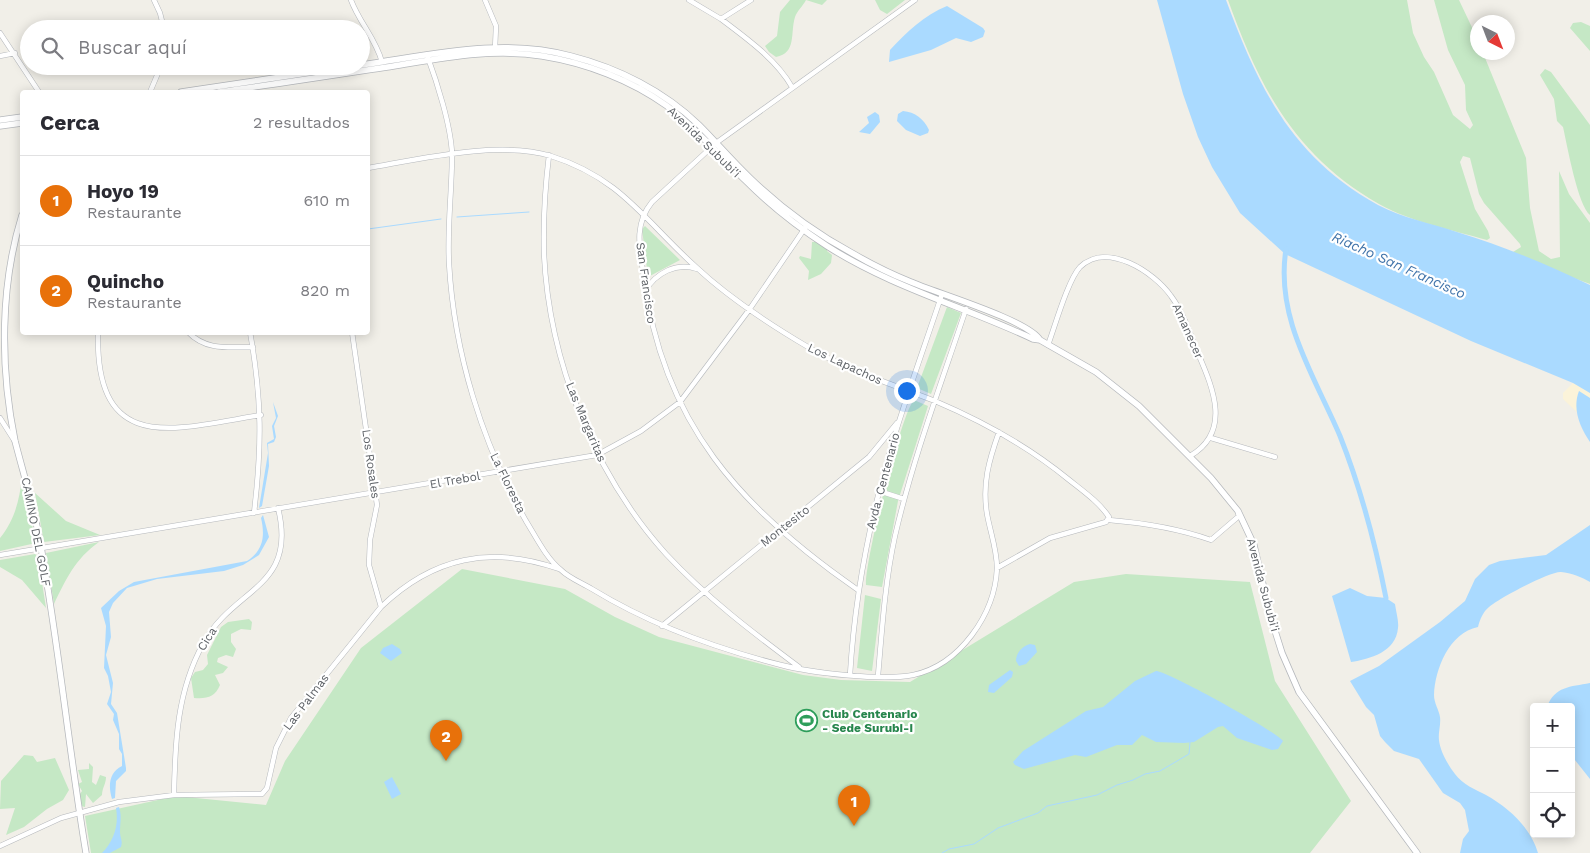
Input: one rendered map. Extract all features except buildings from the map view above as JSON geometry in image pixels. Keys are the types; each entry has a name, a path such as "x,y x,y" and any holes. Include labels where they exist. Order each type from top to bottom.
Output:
{"street":[{"path":"154,0 162,20"},
{"path":"351,0 359,20"},
{"path":"485,0 496,26 495,50"},
{"path":"689,0 722,19 762,52 781,71 792,87"},
{"path":"722,19 751,0"},
{"path":"642,213 714,145 915,0"},
{"path":"0,33 20,61"},
{"path":"370,36 377,47 382,62"},
{"name":"Avenida Sububi'i","path":"370,64 495,50 558,53 608,67 639,82 669,101 714,145 805,227 872,264 941,297 1012,322 1037,335 1040,340 1118,387 1159,424 1190,456 1238,511 1254,545 1270,615 1282,653 1299,692 1417,853"},
{"path":"0,56 15,53"},
{"name":"Avenida Sububi'i","path":"370,67 428,58"},
{"name":"La Floresta","path":"428,58 439,93 452,154 448,236 456,328 476,405 502,472 516,504 545,552 560,570 634,613 662,626 722,648 802,669 850,675 878,676 917,674 954,654 978,626 988,606 997,568"},
{"path":"29,75 38,90"},
{"path":"151,90 157,75"},
{"path":"194,90 294,75"},
{"name":"Avenida Sububi'i","path":"231,90 324,75"},
{"path":"0,120 20,117"},
{"path":"0,126 20,123"},
{"name":"Los Lapachos","path":"370,168 452,154 507,150 549,155 594,174 612,185 698,269 749,310 829,359 935,402 999,432 1053,467 1102,508 1109,520"},
{"name":"Las Margaritas","path":"549,155 544,225 546,281 564,364 572,391 597,455 650,535 703,591 732,617 802,669"},
{"name":"San Francisco","path":"642,213 639,228 645,291 659,351 680,402 696,433 720,467 764,517 825,567 858,590"},
{"name":"CAMINO DEL GOLF","path":"20,220 11,242 4,280 1,318 2,371 41,547 86,853"},
{"name":"El Trebol","path":"0,555 597,455 641,431 680,402 749,310 805,227"},
{"name":"Amanecer","path":"1048,344 1072,280 1080,268 1091,260 1107,256 1115,258 1154,277 1171,295 1180,310 1213,388 1216,405 1211,438"},
{"path":"645,291 652,280 673,268 682,266 698,269"},
{"name":"Avda. Centenario","path":"850,675 853,619 880,491 908,392 941,297"},
{"name":"Avda. Centenario","path":"878,676 886,591 904,499 918,448 967,306"},
{"path":"98,335 99,366 104,384 113,404 129,420 142,426 168,429 261,415"},
{"path":"191,335 198,341 209,346 253,347"},
{"path":"251,335 261,415 260,458 254,513"},
{"name":"Los Rosales","path":"352,335 377,506 368,559 371,576 381,607"},
{"path":"0,418 16,441"},
{"name":"Montesito","path":"662,626 869,457 900,419"},
{"path":"999,432 985,479 987,513 997,568 1050,538 1109,520 1154,524 1188,531 1211,540 1238,516 1238,511"},
{"path":"1190,456 1204,448 1211,438 1275,457"},
{"path":"880,491 904,499"},
{"name":"Cica","path":"174,794 177,722 189,673 204,642 220,618 256,590 275,567 283,542 283,527 278,508"},
{"path":"539,561 546,556 545,552"},
{"name":"Las Palmas","path":"0,846 42,826 79,812 119,802 174,794 258,796 265,792 276,748 291,718 381,607 394,595 434,569 472,558 492,556 539,561 560,570"},
{"path":"378,594 394,595"}],"green space":[{"path":"790,0 806,0 795,17 790,47 783,55 776,57 765,46 777,36 780,12"},
{"path":"806,0 827,0 822,5"},
{"path":"875,0 905,0 887,14 880,10"},
{"path":"1228,0 1407,0 1413,33 1424,57 1434,72 1453,115 1470,129 1473,125 1466,110 1465,85 1448,50 1434,0 1459,0 1470,23 1470,60 1486,60 1526,158 1530,208 1539,251 1551,259 1560,257 1559,171 1569,194 1590,223 1590,284 1527,261 1513,252 1521,247 1520,244 1484,203 1479,194 1470,158 1463,156 1460,162 1475,209 1488,231 1490,238 1487,240 1404,216 1379,204 1350,185 1324,164 1302,141 1284,117 1267,90 1240,32"},
{"path":"1581,22 1590,26 1590,51 1570,28 1573,23"},
{"path":"1545,69 1551,72 1590,125 1590,215 1581,200 1577,188 1563,127 1557,121 1554,99 1540,75"},
{"path":"645,226 680,260 648,277 642,229"},
{"path":"812,242 827,247 827,251 832,255 831,263 821,274 808,280 809,271 799,258 800,256 811,259"},
{"path":"947,307 961,313 931,394 917,388"},
{"path":"914,400 928,406 898,501 882,587 866,585 871,549 884,490 908,411"},
{"path":"22,479 36,543 0,551 0,538 15,510"},
{"path":"35,493 66,521 100,535 44,542"},
{"path":"99,542 77,562 54,604 46,553"},
{"path":"35,554 38,557 46,608 22,580 0,567 0,560"},
{"name":"Club Centenario - Sede Surubi-i","path":"462,569 565,589 615,617 659,637 803,675 841,680 910,682 1074,582 1126,574 1250,582 1275,681 1351,801 1310,853 91,853 85,816 176,796 266,805 285,761 361,648"},
{"path":"865,595 881,599 872,671 857,668"},
{"path":"249,619 252,622 251,630 241,629 231,634 231,642 236,649 233,657 226,655 218,658 217,662 228,667 223,673 215,675 220,685 216,692 203,698 194,698 191,678 195,672 203,670 208,664 207,655 221,627 228,622"},
{"path":"24,755 33,756 37,762 55,758 69,790 63,800 47,809 24,827 6,835 15,808 0,809 1,781"},
{"path":"89,763 93,767 92,782 96,785 100,775 106,777 106,779 102,795 93,803 86,794 85,807 81,806 78,797 82,791 78,784 82,782 78,770 89,769"}],"sand":[{"path":"1573,383 1590,393 1590,425 1563,399 1563,393"}],"water":[{"name":"Riacho San Francisco","path":"1157,0 1226,0 1251,62 1282,118 1300,142 1322,165 1348,186 1387,210 1508,249 1590,285 1590,393 1573,383 1471,341 1285,254 1240,213 1212,167 1198,137 1183,94"},
{"path":"947,6 983,28 985,31 983,37 971,42 956,38 931,50 889,62 890,50 903,37 923,19"},
{"path":"903,111 922,119 929,130 928,133 920,136 906,130 897,121 898,114"},
{"path":"875,112 879,115 880,122 870,134 859,132 869,123 867,117"},
{"path":"1579,391 1590,398 1590,442 1578,418 1576,404"},
{"path":"273,402 278,416 274,426 276,437 274,442 268,444 269,466 262,506 259,508 268,453 267,443 274,439 272,426 276,418"},
{"path":"263,515 269,537 259,555 243,565 224,571 157,579 127,588 113,603 109,612 111,637 106,655 113,683 111,704 117,713 126,771 116,781 115,798 112,799 111,780 114,772 122,766 122,754 119,749 119,734 113,720 114,714 107,704 111,692 108,676 104,668 106,626 101,608 119,591 134,582 247,561 257,552 262,542 261,518"},
{"path":"1590,525 1590,582 1569,573 1555,573 1494,603 1482,616 1478,627 1459,636 1452,644 1437,674 1434,695 1440,717 1439,737 1441,749 1452,770 1461,781 1495,800 1511,812 1525,827 1538,853 1460,853 1463,839 1469,831 1465,810 1460,803 1443,793 1419,759 1394,751 1385,742 1380,736 1374,715 1366,707 1350,681 1379,666 1440,622 1465,601 1475,579 1489,565 1500,561 1546,555"},
{"path":"1350,588 1367,596 1386,598 1395,604 1398,619 1396,636 1387,649 1366,659 1351,662 1332,596"},
{"path":"392,644 400,649 402,653 391,661 380,653 383,648"},
{"path":"1035,645 1037,652 1026,664 1019,666 1016,661 1018,653 1024,646"},
{"path":"1010,670 1013,672 1012,677 994,693 988,692 989,685"},
{"path":"1156,671 1221,702 1262,726 1283,741 1278,749 1272,750 1237,738 1223,726 1218,727 1194,742 1156,742 1142,735 1132,745 1117,745 1086,757 1075,755 1024,769 1013,762 1023,751 1086,711 1103,707 1135,681"},
{"path":"1590,683 1590,779 1575,760 1575,703 1549,703 1559,691"},
{"path":"392,777 401,794 392,799 384,782"},
{"path":"119,807 121,816 121,847 110,853 102,853 110,843 115,832 117,821 116,808"}],"waterway":[{"path":"457,217 529,212"},
{"path":"370,229 441,219"},
{"path":"1286,249 1284,274 1286,299 1291,322 1299,346 1340,436 1355,476 1372,536 1386,598"},
{"path":"942,853 949,849 974,844 998,828 1038,813 1047,806 1097,795 1145,774 1160,771 1189,754 1190,742"}],"place":[{"name":"Club Centenario - Sede Surubi-i","path":"806,721"},
{"name":"Quincho","path":"446,761"},
{"name":"Hoyo 19","path":"854,826"}]}
